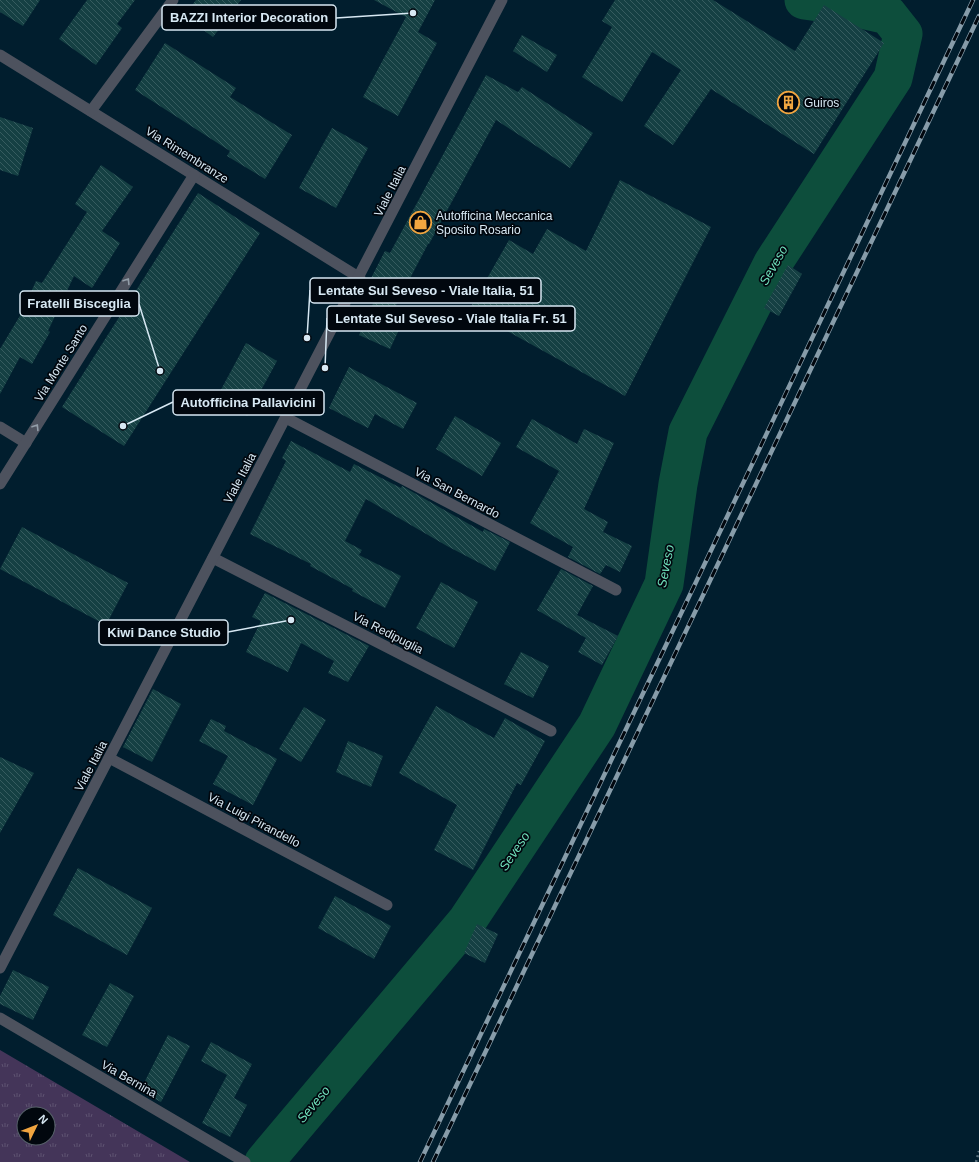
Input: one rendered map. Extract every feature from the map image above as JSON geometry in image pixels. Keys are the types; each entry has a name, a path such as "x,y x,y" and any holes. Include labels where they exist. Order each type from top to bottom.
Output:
{"street":[{"path":"91,111 173,0"},
{"name":"Viale Italia","path":"0,968 360,278 502,0"},
{"name":"Via Rimembranze","path":"0,55 360,278"},
{"name":"Via Monte Santo","path":"0,484 194,175"},
{"name":"Via San Bernardo","path":"286,418 616,590"},
{"path":"0,427 26,443"},
{"name":"Via Redipuglia","path":"213,558 552,731"},
{"name":"Via Luigi Pirandello","path":"109,758 387,905"},
{"name":"Via Bernina","path":"0,1018 245,1162"}],"path":[{"path":"976,1162 979,1151"}],"green space":[{"path":"0,1050 190,1162 0,1162"}],"building":[{"path":"0,0 40,0 23,26 0,12"},
{"path":"87,0 135,0 117,24 122,28 96,65 59,39"},
{"path":"196,0 241,0 213,37 184,16"},
{"path":"374,0 435,0 418,32 437,43 398,116 363,97 406,17"},
{"name":"Guiros","path":"615,0 713,0 795,51 824,5 884,43 814,154 711,89 673,145 644,126 681,70 652,52 622,102 582,77 612,27 602,21"},
{"path":"522,35 557,55 547,72 513,51"},
{"path":"165,43 236,88 230,97 292,135 265,179 227,156 230,151 135,90"},
{"path":"486,75 518,92 522,87 593,133 570,168 496,120 394,309 406,315 390,349 359,335 379,290 368,284 385,251 390,253"},
{"path":"0,117 33,128 18,176 0,170"},
{"path":"332,128 368,148 336,208 299,188"},
{"path":"101,165 133,187 102,231 120,243 92,288 74,276 48,331 50,332 32,364 20,357 0,394 0,349 21,314 36,281 42,283 87,212 75,204"},
{"path":"620,180 711,227 625,396 469,310 509,240 533,254 547,229 586,251"},
{"path":"198,193 260,233 124,446 62,407"},
{"path":"788,265 802,274 779,316 764,308"},
{"path":"246,343 277,361 247,416 216,399"},
{"path":"349,367 417,403 403,429 375,414 368,428 329,408"},
{"path":"455,416 501,443 482,476 436,449"},
{"path":"532,419 577,444 584,429 614,443 584,509 608,522 603,532 632,546 620,572 606,565 600,574 568,557 573,547 530,523 559,471 516,447"},
{"path":"291,441 350,472 354,464 401,488 402,486 483,532 484,529 510,542 495,571 447,546 366,499 345,541 362,550 359,555 401,576 385,608 352,591 353,589 310,566 311,564 250,534 286,461 282,458"},
{"path":"22,527 128,583 106,625 0,569"},
{"path":"561,569 593,586 577,615 618,636 602,665 578,652 586,638 537,610"},
{"path":"441,582 478,602 454,648 416,628"},
{"path":"265,593 369,646 348,682 328,673 334,661 301,643 288,672 246,652 261,621 252,617"},
{"path":"521,652 549,666 533,698 504,684"},
{"path":"153,689 181,704 152,762 123,747"},
{"path":"436,706 494,738 505,718 545,741 521,785 517,783 473,870 434,850 457,805 399,773"},
{"path":"304,707 326,720 301,762 279,749"},
{"path":"211,719 226,726 224,731 277,759 253,805 213,784 228,756 199,741"},
{"path":"348,741 383,756 371,787 336,772"},
{"path":"0,757 34,773 0,833"},
{"path":"78,868 152,908 127,955 53,915"},
{"path":"335,896 391,926 374,959 318,928"},
{"path":"477,924 498,934 485,963 464,953"},
{"path":"13,970 49,987 33,1020 0,1004 0,996"},
{"path":"110,983 134,996 107,1047 82,1035"},
{"path":"168,1035 190,1046 161,1102 140,1091"},
{"path":"211,1042 252,1064 234,1098 247,1105 230,1137 202,1123 227,1075 201,1061"}],"waterway":[{"name":"Seveso","path":"264,1162 467,921 597,725 664,584 678,484 688,432 773,263 893,78 903,34 888,15 848,6 804,0"}],"railway":[{"path":"420,1162 973,0"},
{"path":"433,1162 979,16"}],"place":[{"name":"BAZZI Interior Decoration","path":"413,13"},
{"name":"Guiros","path":"789,103"},
{"name":"Autofficina Meccanica Sposito Rosario","path":"420,223"},
{"name":"Lentate Sul Seveso - Viale Italia, 51","path":"307,338"},
{"name":"Lentate Sul Seveso - Viale Italia Fr. 51","path":"325,368"},
{"name":"Fratelli Bisceglia","path":"160,371"},
{"name":"Autofficina Pallavicini","path":"123,426"},
{"name":"Kiwi Dance Studio","path":"291,620"}]}
